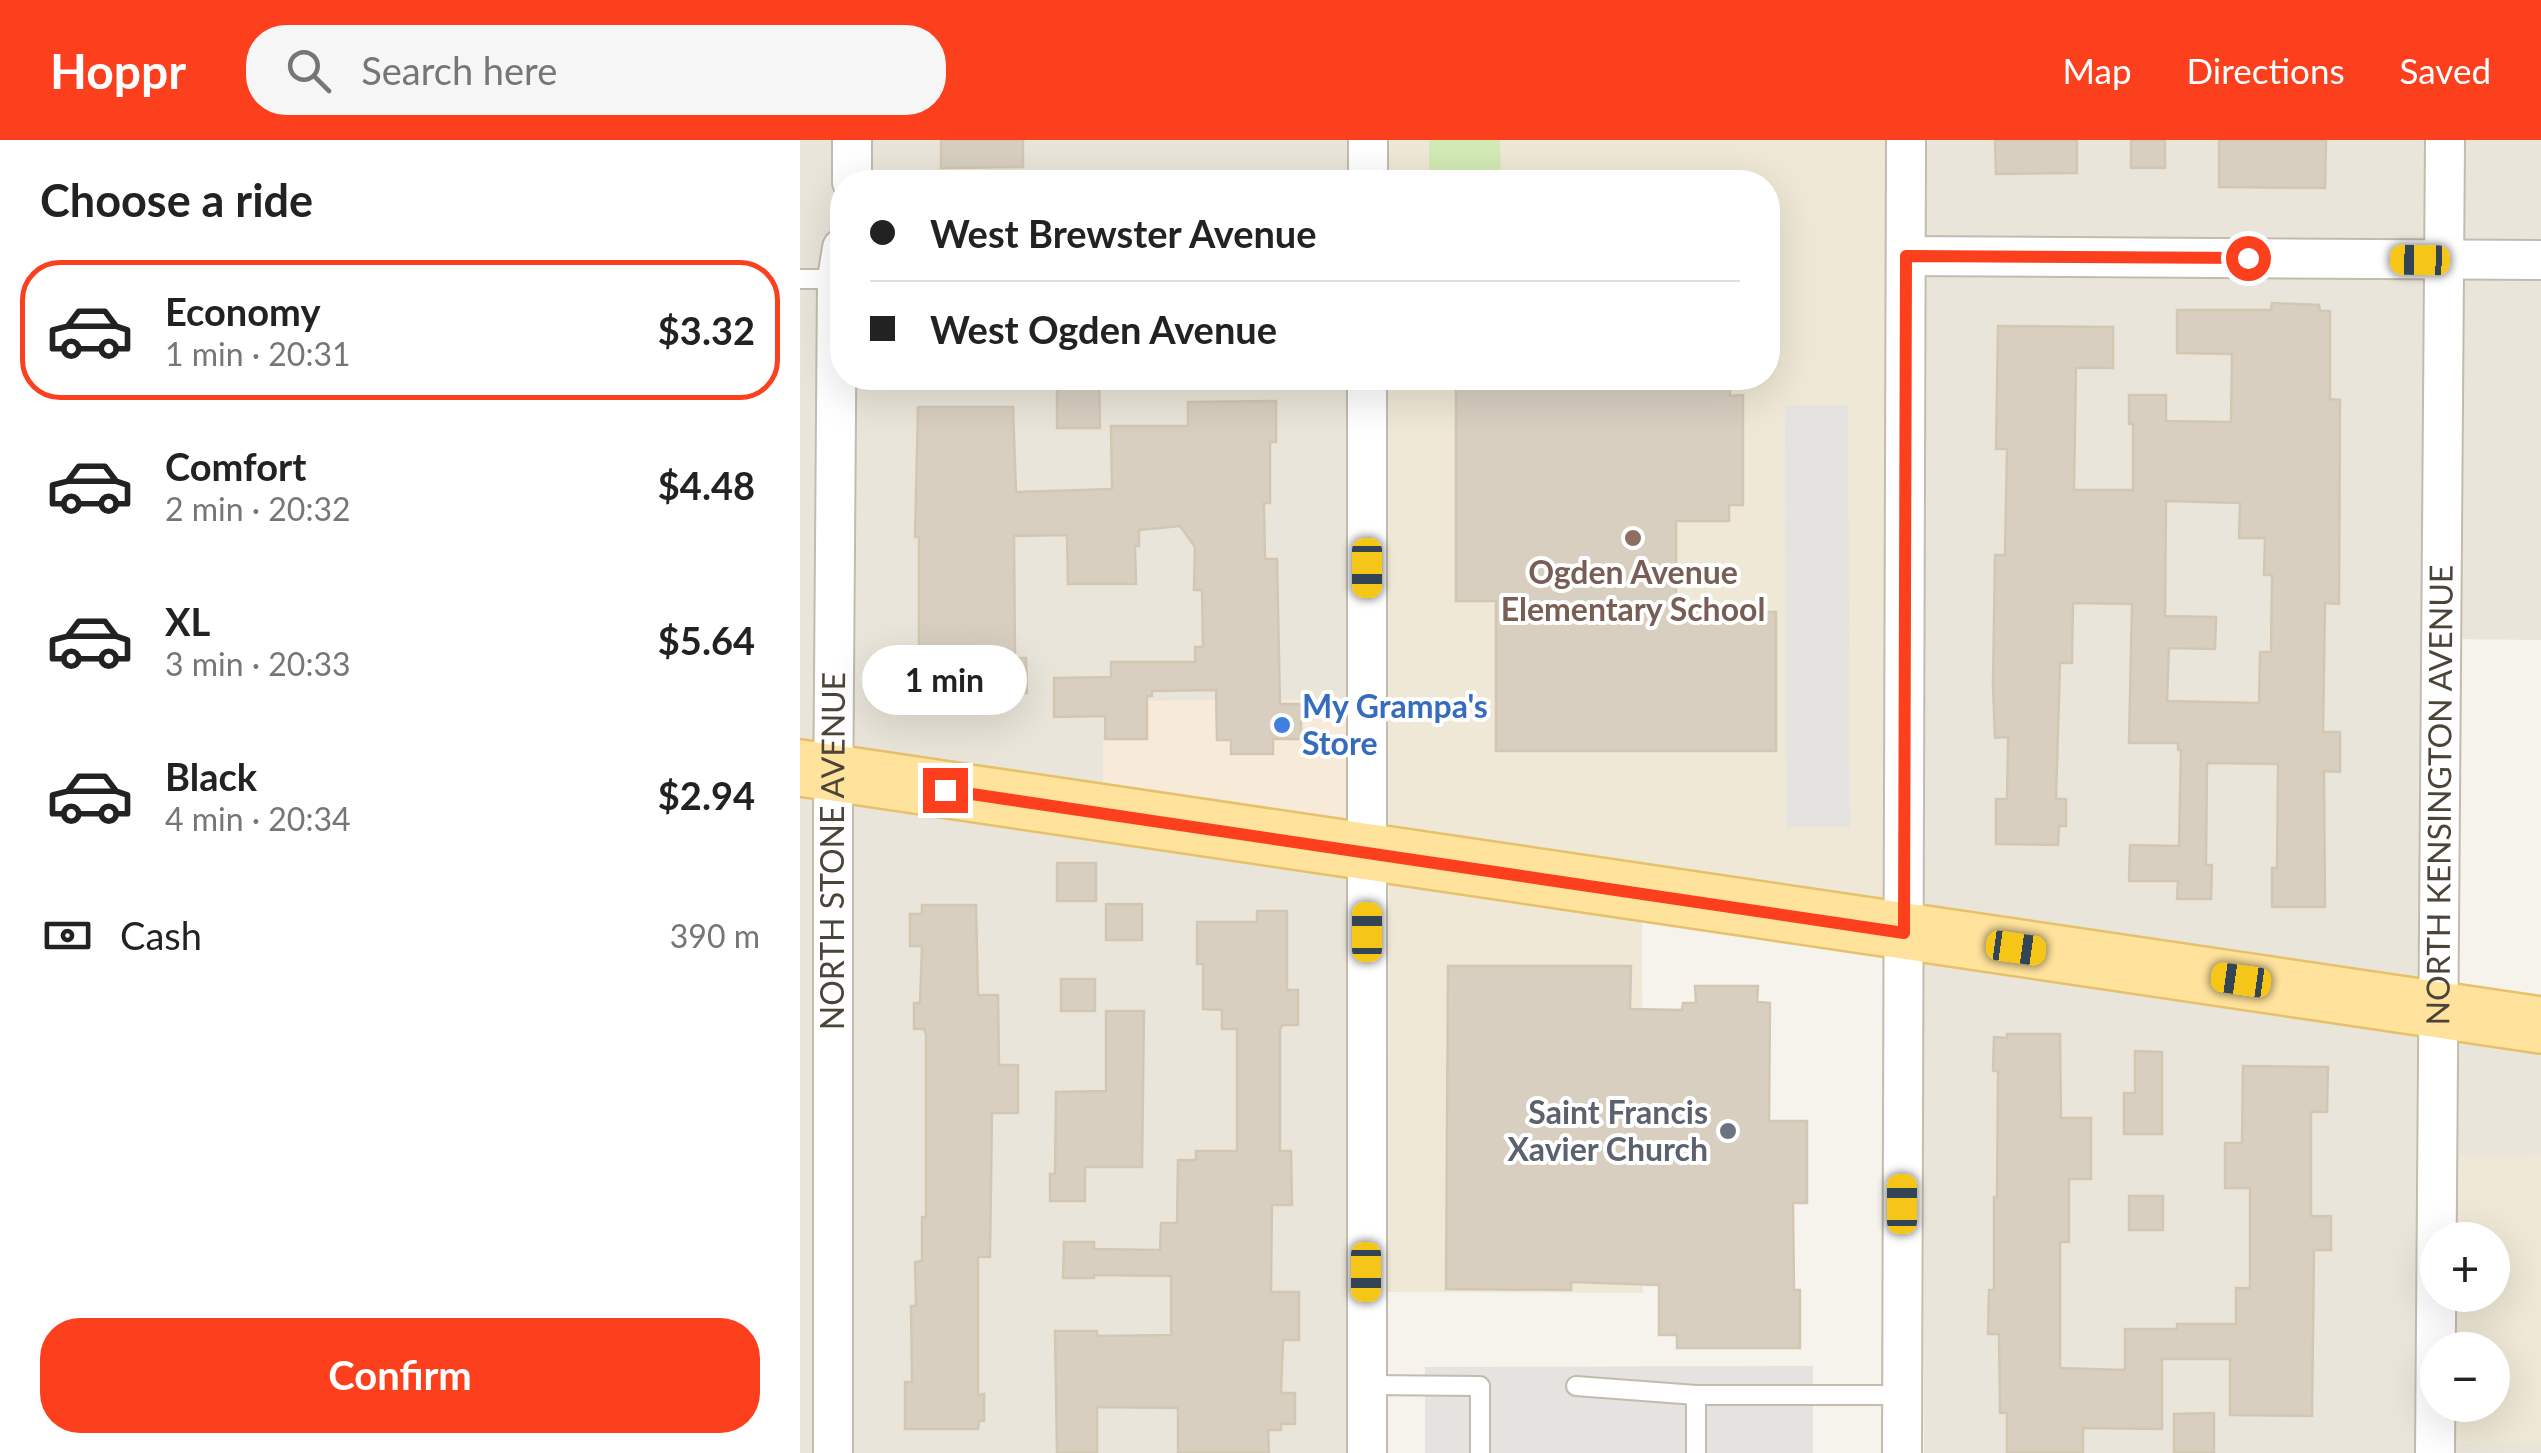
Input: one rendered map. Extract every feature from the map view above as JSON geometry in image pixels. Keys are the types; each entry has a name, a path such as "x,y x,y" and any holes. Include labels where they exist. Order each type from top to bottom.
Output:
{"main road":[{"path":"816,770 2541,1025"}],"street":[{"path":"852,140 852,170"},
{"path":"1368,140 1368,170"},
{"path":"1902,1453 1906,140"},
{"name":"NORTH KENSINGTON AVENUE","path":"2435,1453 2445,140"},
{"path":"1906,256 2541,260"},
{"name":"NORTH STONE AVENUE","path":"830,271 816,770 833,1453"},
{"path":"1366,1453 1367,390"}],"lane":[{"path":"1366,1386 1480,1386 1480,1453"},
{"path":"1576,1386 1696,1394 1902,1395"},
{"path":"1696,1394 1696,1453"}],"shaded area":[{"path":"800,140 1375,140 1374,170 830,170 830,390 1373,390 1372,699 1103,811 800,757"},
{"name":"Ogden Avenue Elementary School","path":"1375,140 1894,140 1893,919 1373,849 1373,390 1780,390 1780,170 1374,170"},
{"path":"1894,140 2541,140 2541,640 2453,639 2448,999 1893,919"},
{"path":"1785,405 1848,405 1850,827 1786,827"},
{"path":"1372,699 1373,849 1103,811 1103,701"},
{"path":"800,784 1349,871 1347,1453 800,1453"},
{"path":"1389,875 1642,909 1643,1293 1387,1292"},
{"path":"1924,962 2541,1050 2541,1453 1924,1453"},
{"path":"2541,1155 2541,1443 2441,1444 2442,1422 2510,1422 2510,1332 2442,1332 2443,1312 2510,1312 2510,1222 2444,1222 2445,1156"},
{"path":"1813,1366 1813,1453 1425,1453 1425,1367"}],"green space":[{"path":"1429,140 1500,140 1501,170 1429,170"}],"building":[{"path":"941,140 1023,140 1023,167 941,168"},
{"path":"1995,140 2077,140 2077,173 1996,174"},
{"path":"2131,140 2165,140 2165,168 2131,168"},
{"path":"2219,140 2326,140 2325,188 2219,187"},
{"path":"2272,303 2319,305 2320,311 2330,311 2330,399 2340,400 2339,604 2325,603 2323,732 2340,732 2340,772 2324,771 2325,907 2272,907 2272,868 2277,868 2278,764 2207,763 2206,865 2212,865 2211,899 2177,899 2178,881 2129,881 2130,845 2179,846 2181,750 2178,743 2129,743 2132,604 2073,603 2072,663 2060,663 2056,799 2066,799 2066,826 2059,826 2058,845 1996,844 1996,799 2007,799 2008,737 1995,738 1993,686 1995,555 2005,555 2007,449 1996,449 1998,326 2113,327 2113,368 2076,368 2074,490 2133,490 2129,395 2166,395 2166,421 2231,422 2232,354 2177,353 2177,310 2271,310","holes":["2166,501 2240,503 2239,538 2265,538 2264,575 2272,575 2271,652 2260,652 2259,703 2167,701 2169,648 2215,649 2216,617 2165,616"]},
{"path":"1057,390 1099,390 1100,428 1057,428"},
{"path":"1456,390 1730,390 1730,396 1743,395 1743,505 1729,505 1729,521 1676,521 1676,612 1776,612 1776,751 1496,751 1496,601 1456,601"},
{"path":"1276,401 1276,442 1270,442 1270,503 1264,503 1265,559 1277,559 1280,704 1301,704 1301,739 1273,739 1273,754 1231,754 1231,740 1217,740 1216,690 1152,691 1152,696 1147,696 1147,739 1105,739 1105,716 1054,717 1054,678 1111,677 1111,662 1195,662 1195,647 1203,647 1202,590 1194,590 1195,547 1180,526 1139,530 1139,546 1135,546 1136,584 1068,584 1067,535 1014,536 1015,658 1026,658 1027,693 990,694 990,683 939,684 939,671 919,668 919,537 915,537 918,407 1013,407 1016,492 1112,489 1111,426 1188,426 1188,402"},
{"path":"1057,863 1096,863 1096,901 1057,901"},
{"path":"1106,904 1142,904 1142,940 1106,940"},
{"path":"922,905 976,905 978,995 998,995 999,1065 1018,1065 1018,1113 992,1113 990,1257 978,1257 978,1395 984,1394 984,1421 979,1421 978,1429 905,1429 905,1382 912,1382 915,1262 922,1261 922,1217 926,1217 926,1035 924,1029 914,1029 914,1003 920,1003 922,946 910,946 910,914 922,914"},
{"path":"1257,911 1287,911 1287,990 1298,990 1298,1025 1283,1025 1280,1029 1280,1151 1291,1151 1292,1205 1272,1205 1271,1292 1299,1292 1299,1340 1283,1340 1281,1393 1295,1393 1295,1424 1281,1424 1281,1430 1268,1430 1269,1453 1178,1453 1178,1408 1097,1407 1097,1453 1057,1453 1055,1331 1097,1331 1097,1336 1171,1335 1171,1276 1063,1278 1064,1242 1094,1242 1094,1249 1160,1250 1161,1223 1177,1223 1178,1160 1196,1160 1196,1151 1237,1151 1237,1029 1222,1029 1222,1010 1203,1009 1203,964 1197,964 1197,922 1257,922"},
{"path":"1448,966 1631,966 1630,1009 1682,1010 1683,1003 1696,1003 1695,986 1758,986 1757,1002 1770,1003 1769,1121 1807,1121 1807,1203 1793,1203 1794,1290 1800,1290 1800,1348 1677,1348 1677,1335 1659,1335 1659,1285 1571,1282 1571,1290 1446,1289"},
{"path":"1061,979 1095,979 1095,1011 1061,1011"},
{"path":"1106,1011 1144,1011 1142,1167 1085,1167 1085,1201 1050,1201 1050,1174 1055,1174 1056,1092 1106,1091"},
{"path":"2007,1034 2060,1034 2061,1118 2091,1118 2091,1179 2069,1179 2069,1242 2060,1242 2060,1368 2125,1370 2125,1329 2236,1324 2236,1288 2250,1288 2250,1188 2225,1188 2225,1143 2242,1143 2243,1066 2328,1067 2327,1112 2311,1112 2311,1216 2331,1216 2331,1250 2314,1250 2312,1416 2230,1415 2230,1359 2162,1359 2162,1429 2083,1428 2083,1453 2007,1453 2007,1413 2000,1413 1999,1334 1988,1334 1989,1290 1994,1290 1997,1197 1998,1071 1993,1071 1994,1037 2007,1038"},
{"path":"2135,1051 2162,1052 2162,1134 2124,1134 2124,1093 2135,1093"},
{"path":"2129,1196 2163,1196 2163,1230 2129,1230"},
{"path":"2214,1413 2214,1453 2174,1453 2174,1414"}],"place":[{"name":"Ogden Avenue Elementary School","path":"1633,538"},
{"name":"My Grampa's Store","path":"1282,725"},
{"name":"Saint Francis Xavier Church","path":"1728,1131"}],"route":[{"path":"945,790 1904,933 1906,256 2248,258"}]}
